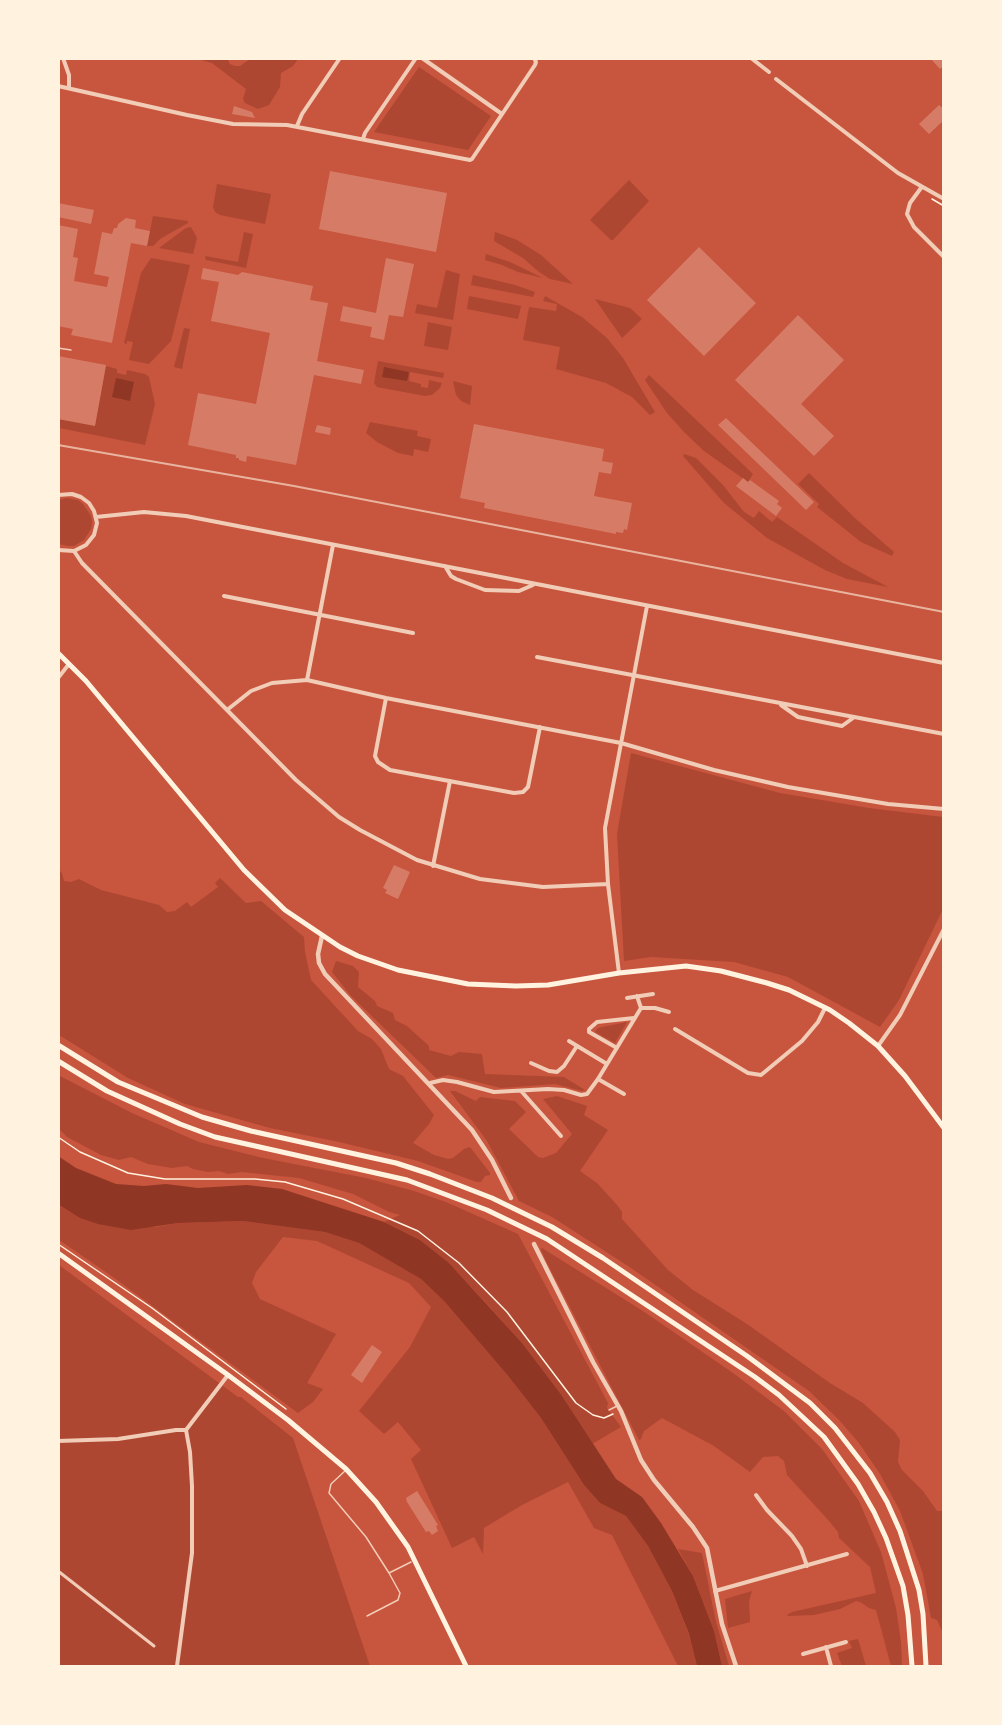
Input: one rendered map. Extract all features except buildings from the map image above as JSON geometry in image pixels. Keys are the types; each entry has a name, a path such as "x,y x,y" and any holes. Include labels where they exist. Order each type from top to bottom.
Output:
{"main road":[{"path":"58,653 244,870 285,910 322,936 358,956 423,976 468,984 496,986 548,985 619,973 686,966 702,967 767,983 789,990 825,1008 878,1046 905,1076 944,1128"},
{"path":"58,1045 118,1082 202,1117 251,1131 396,1163 492,1198 552,1227 603,1258 747,1356 810,1403 835,1428 870,1473 887,1502 900,1531 919,1590 926,1666"},
{"path":"58,1061 107,1091 215,1137 407,1180 487,1210 547,1239 755,1377 792,1406 824,1437 858,1484 886,1538 903,1587 908,1614 912,1666"},
{"path":"58,1253 228,1375 346,1469 385,1513 415,1560 466,1666"}],"street":[{"path":"63,58 69,75 69,88"},
{"path":"297,126 302,114 340,58"},
{"path":"363,139 416,58"},
{"path":"422,58 502,114"},
{"path":"751,58 769,72"},
{"path":"58,86 233,124 273,123 297,126 471,159 535,60"},
{"path":"776,79 898,173 944,199"},
{"path":"921,188 910,202 907,214 914,227 944,257"},
{"path":"58,495 72,494 81,497 89,503 96,517 96,528 86,545 74,551 58,550"},
{"path":"96,517 144,512 186,516 944,663"},
{"path":"307,680 333,545"},
{"path":"74,551 82,563 226,710 296,780 339,817 396,850 433,866 480,879 543,887 608,884"},
{"path":"445,566 451,576 485,590 519,591 533,584"},
{"path":"224,596 413,633"},
{"path":"619,973 608,884 605,828 647,606"},
{"path":"537,657 944,734"},
{"path":"58,678 69,664"},
{"path":"226,710 251,691 272,683 307,680 386,698 621,743 714,770 788,787 888,804 944,809"},
{"path":"386,698 375,750 378,762 390,770 514,793 523,792 528,787 540,727"},
{"path":"778,703 798,717 842,726 854,717"},
{"path":"433,866 450,781"},
{"path":"878,1046 900,1015 944,929"},
{"path":"322,936 318,954 319,963 325,974 472,1130 492,1160 511,1198"},
{"path":"937,943 944,946"},
{"path":"627,998 653,994"},
{"path":"637,996 641,1008"},
{"path":"430,1083 443,1080 494,1092 548,1089 587,1094 641,1008"},
{"path":"641,1008 655,1008 669,1012"},
{"path":"675,1029 748,1073 760,1075 802,1041 818,1022 825,1008"},
{"path":"617,1048 590,1032 589,1029 597,1022 634,1018"},
{"path":"569,1041 607,1064"},
{"path":"531,1063 557,1072 564,1066 577,1046"},
{"path":"598,1079 624,1094"},
{"path":"522,1091 561,1136"},
{"path":"534,1244 593,1362 618,1405 641,1461 707,1548 722,1624 736,1666"},
{"path":"177,1666 192,1553 192,1486 186,1430 228,1375"},
{"path":"58,1441 118,1439 186,1430"},
{"path":"756,1495 792,1536 801,1549 807,1566"},
{"path":"715,1591 847,1554"},
{"path":"58,1571 154,1646"},
{"path":"802,1654 846,1642"},
{"path":"826,1647 831,1666"}],"lane":[{"path":"58,348 70,350"},
{"path":"609,1410 618,1405"},
{"path":"346,1469 330,1484 329,1493 366,1537 390,1573 399,1593 398,1600 367,1616"},
{"path":"390,1573 415,1560"}],"path":[{"path":"932,201 944,206"},
{"path":"58,1137 80,1152 128,1173 165,1179 255,1179 285,1182 343,1199 418,1231 459,1263 507,1312 576,1403 593,1415 604,1418 613,1414"},
{"path":"58,1244 140,1299 281,1405"}],"shaded area":[{"path":"198,59 227,59 230,64 240,66 250,59 298,59 293,66 281,73 280,87 269,105 258,109 245,103 243,99 246,89 212,63"},
{"path":"419,67 491,116 468,150 374,132"},
{"path":"629,180 649,201 611,240 590,220"},
{"path":"217,184 271,194 265,224 215,212 213,207"},
{"path":"153,216 188,221 188,223 160,239 153,246 147,246"},
{"path":"191,227 197,238 193,254 159,248 186,228"},
{"path":"244,232 253,234 246,268 206,260 205,256 238,262"},
{"path":"495,232 517,240 541,255 573,284 550,279 539,272 523,258 494,241"},
{"path":"486,254 510,262 543,278 485,260"},
{"path":"151,258 190,265 171,341 149,364 129,360 133,342 124,343 141,273"},
{"path":"446,270 460,274 453,320 415,313 417,304 437,308"},
{"path":"473,275 535,292 533,297 471,285"},
{"path":"469,296 521,306 518,319 467,309"},
{"path":"545,296 582,317 607,338 623,358 655,412 650,415 632,397 606,383 556,369 560,347 523,340 529,307 556,311 557,304 543,301"},
{"path":"595,299 630,308 642,319 622,338"},
{"path":"428,322 452,327 448,350 424,346"},
{"path":"184,328 190,329 182,369 174,367"},
{"path":"378,361 444,373 443,378 410,372 409,381 421,384 421,387 428,388 429,380 442,383 432,395 425,396 377,387 374,383"},
{"path":"106,366 117,369 117,373 126,375 127,370 149,377 155,404 145,445 59,428 58,419 95,425"},
{"path":"384,367 409,372 407,381 382,377"},
{"path":"649,375 753,474 748,482 704,451 684,432 667,413 645,380"},
{"path":"116,378 134,382 130,401 112,397"},
{"path":"453,381 472,386 470,405 461,401 456,395"},
{"path":"370,422 418,431 417,436 431,439 428,452 414,449 413,456 398,453 377,442 366,433"},
{"path":"684,454 696,458 723,485 744,512 754,518 759,511 772,522 777,517 843,563 888,587 847,579 825,570 767,538 724,503 683,456"},
{"path":"809,473 894,552 892,556 861,542 817,507 819,504 798,484"},
{"path":"66,498 78,500 83,504 92,522 91,529 84,540 74,546 58,544 59,500"},
{"path":"631,753 780,793 869,808 943,817 943,909 899,1000 880,1027 788,977 734,962 651,957 624,961 617,834"},
{"path":"59,870 64,881 71,882 79,879 101,890 159,905 167,912 175,911 187,902 191,907 218,887 215,883 220,878 246,903 261,901 304,937 311,980 358,1031 372,1039 381,1049 389,1069 403,1076 434,1115 413,1143 434,1155 448,1159 470,1147 490,1175 485,1176 481,1182 477,1182 418,1161 270,1128 185,1104 128,1078 59,1035"},
{"path":"336,961 353,966 359,972 358,987 375,1001 377,1006 393,1013 395,1020 407,1026 429,1046 429,1050 451,1056 459,1052 482,1054 485,1074 564,1077 585,1090 555,1084 501,1088 448,1075 436,1078 351,996 332,972"},
{"path":"627,1022 615,1043 595,1032 598,1028"},
{"path":"58,1075 132,1113 199,1142 263,1158 366,1178 414,1191 446,1202 518,1234 608,1403 607,1408 621,1427 592,1444 560,1393 522,1343 449,1263 420,1240 384,1222 400,1215 353,1194 299,1178 242,1172 228,1174 219,1171 208,1172 187,1166 172,1168 148,1164 131,1157 119,1160 101,1155 67,1137 59,1129"},
{"path":"450,1091 476,1101 480,1097 515,1101 526,1112 509,1129 538,1157 543,1158 556,1153 572,1134 543,1099 557,1096 587,1106 584,1115 608,1130 580,1171 597,1183 617,1205 622,1212 622,1219 668,1270 693,1290 863,1403 895,1432 900,1440 898,1462 902,1470 923,1491 937,1511 943,1511 943,1633 937,1620 931,1618 923,1574 900,1511 880,1474 859,1443 839,1420 809,1391 628,1266 552,1217 519,1201 487,1141"},
{"path":"58,1156 76,1168 116,1184 144,1186 166,1184 198,1188 247,1185 282,1189 384,1222 420,1240 449,1263 522,1343 560,1393 616,1479 642,1497 661,1523 693,1576 714,1631 722,1666 697,1666 689,1634 672,1591 648,1546 626,1516 600,1503 584,1485 541,1418 509,1377 445,1302 421,1279 359,1243 325,1232 243,1221 178,1223 131,1230 80,1218 59,1205"},
{"path":"58,1205 81,1218 156,1227 178,1223 243,1221 325,1232 359,1243 421,1279 445,1302 509,1377 541,1418 584,1485 600,1503 626,1516 648,1546 672,1591 689,1635 697,1666 678,1666 612,1535 594,1528 568,1482 522,1505 484,1528 483,1554 474,1537 452,1548 411,1459 421,1450 398,1422 384,1434 359,1411 410,1347 431,1307 409,1283 317,1241 283,1237 256,1272 252,1283 260,1299 336,1334 307,1383 323,1389 313,1402 298,1413 59,1240"},
{"path":"542,1248 643,1311 733,1373 784,1411 822,1449 859,1501 881,1552 896,1608 902,1666 891,1666 876,1610 860,1602 856,1601 840,1609 814,1615 787,1615 876,1593 870,1567 839,1538 838,1532 829,1521 787,1475 784,1461 778,1456 763,1457 750,1472 714,1446 662,1418 644,1431 639,1440 548,1265"},
{"path":"59,1265 241,1397 293,1438 370,1666 59,1666"},
{"path":"678,1549 702,1553 716,1622 729,1666 722,1666 714,1631 693,1576"},
{"path":"752,1591 749,1601 750,1622 728,1628 725,1599"},
{"path":"858,1639 866,1666 842,1666 837,1653 852,1648 849,1641"}],"railway":[{"path":"58,445 294,486 944,612"}]}
